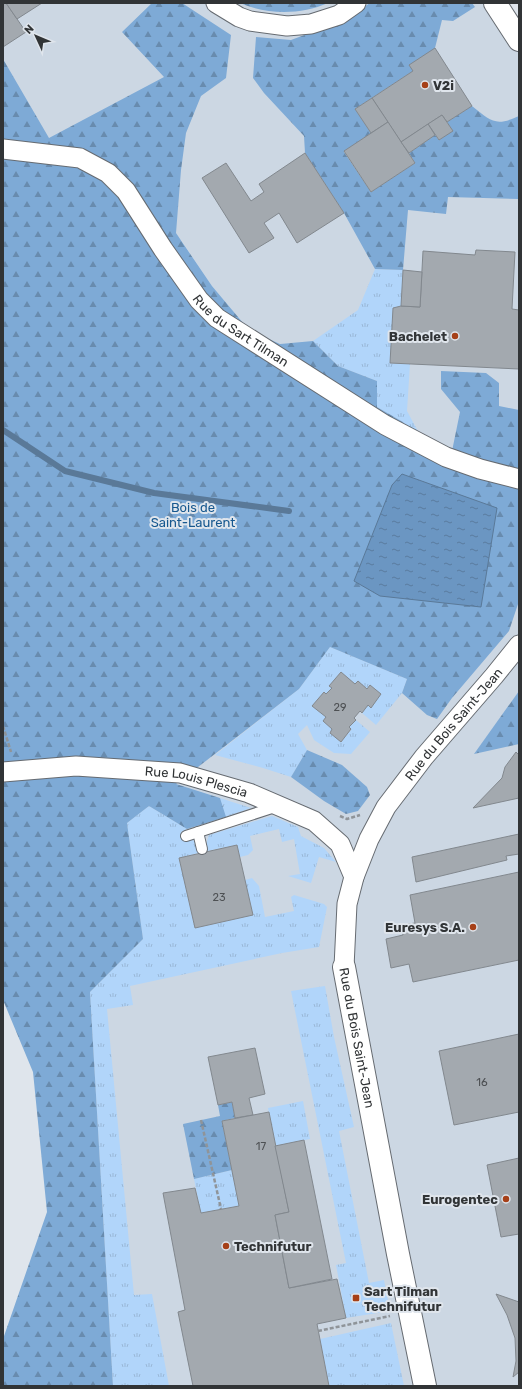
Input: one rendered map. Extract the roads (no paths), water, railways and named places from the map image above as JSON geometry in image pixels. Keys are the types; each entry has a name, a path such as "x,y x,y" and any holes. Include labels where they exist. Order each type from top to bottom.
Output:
{"street":[{"path":"216,3 239,18 287,26 311,24 339,15 356,3"},
{"path":"495,3 519,40"},
{"name":"Rue du Sart Tilman","path":"3,149 80,158 108,173 126,192 163,250 199,300 217,318 385,425 446,457 480,469 519,479"},
{"name":"Rue du Bois Saint-Jean","path":"425,1386 393,1231 344,967 347,904 354,877 369,839 386,807 424,757 519,645"},
{"name":"Rue Louis Plescia","path":"3,772 76,766 180,773 249,793 314,821 340,844 354,877"}],"lane":[{"path":"186,836 278,806"},
{"path":"198,832 202,849"}],"water":[{"path":"402,474 497,508 481,607 380,596 354,581 392,485"}],"waterway":[{"path":"3,430 65,471 154,493 289,511"}],"place":[{"name":"V2i","path":"425,85"},
{"name":"Bachelet","path":"455,336"},
{"name":"Euresys S.A.","path":"473,927"},
{"name":"Eurogentec","path":"506,1199"},
{"name":"Technifutur","path":"226,1246"},
{"name":"Sart Tilman Technifutur","path":"356,1298"}],"park label":[{"name":"Bois de Saint-Laurent","path":"193,514"}]}
